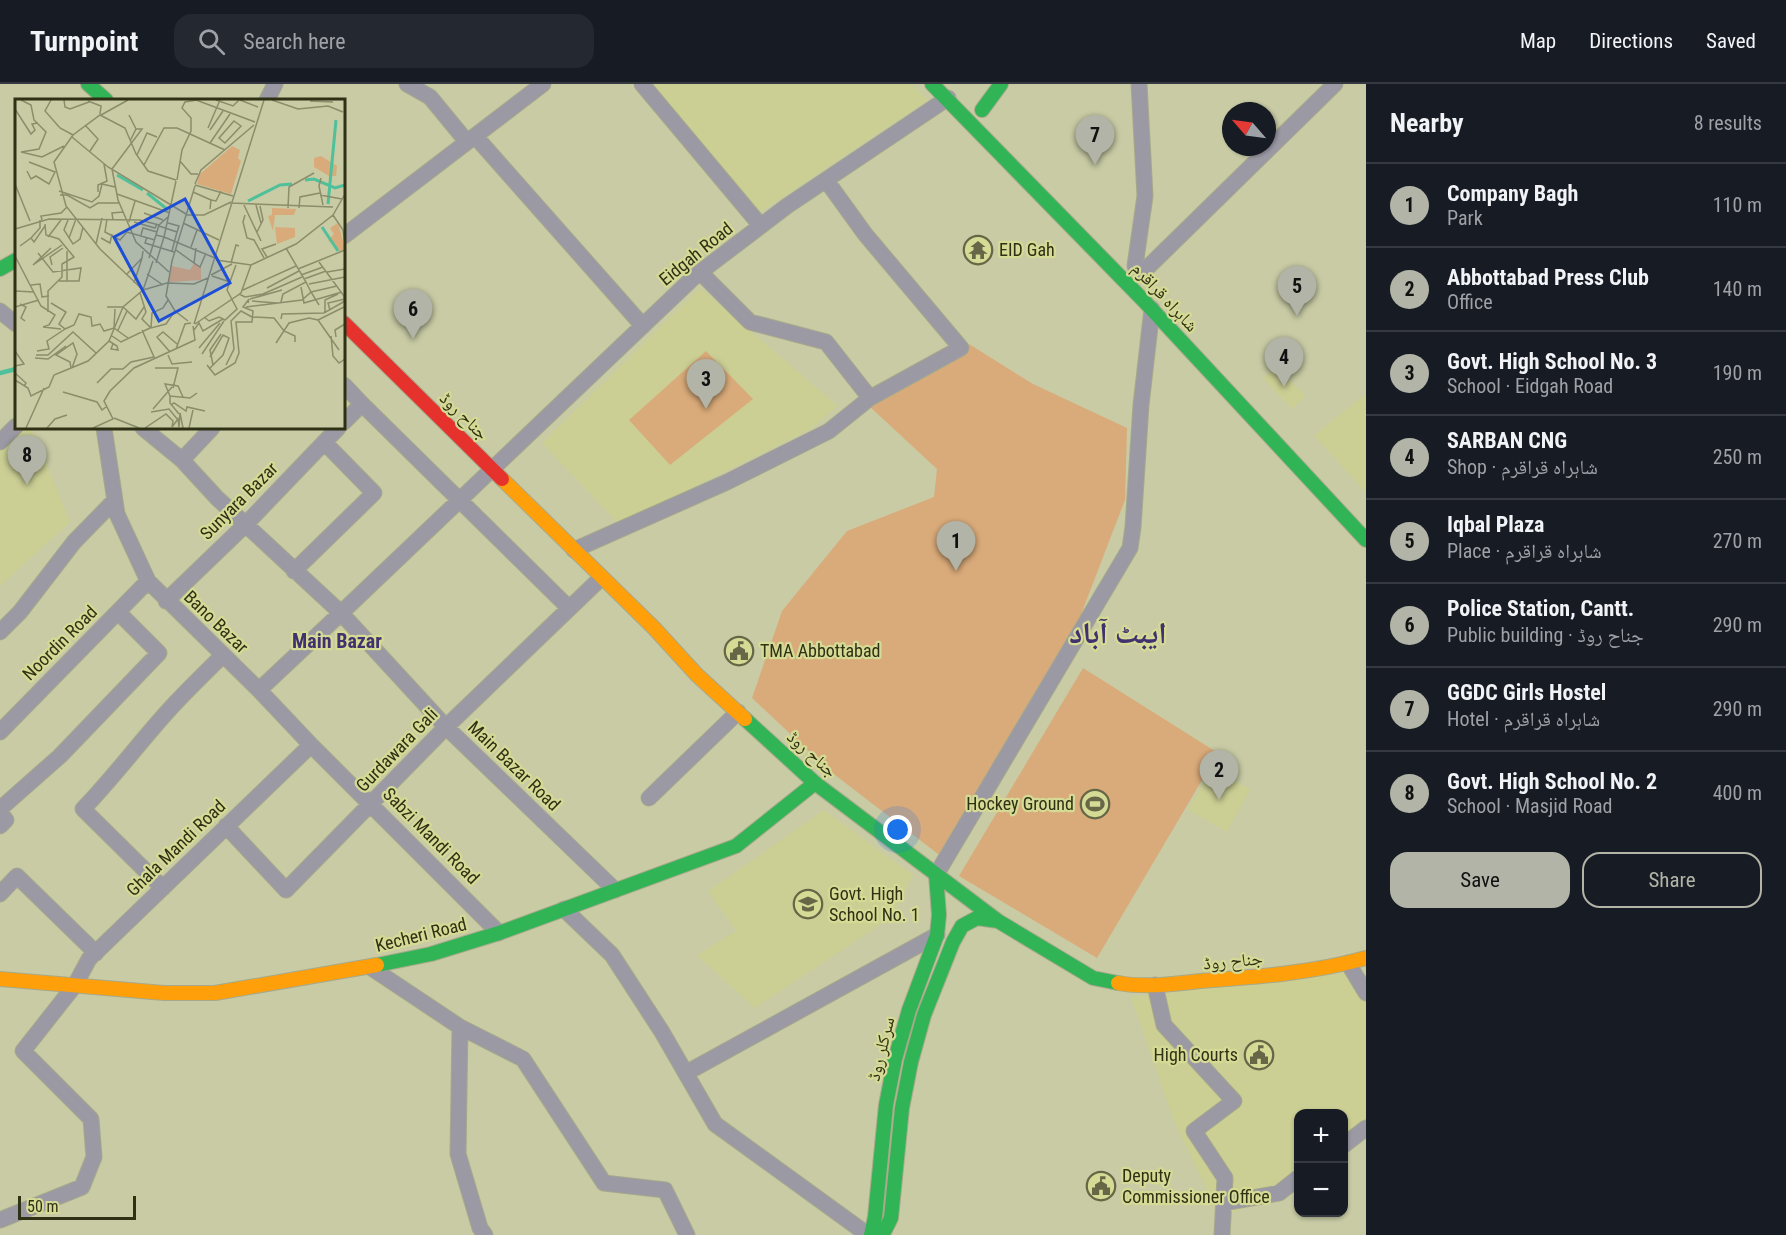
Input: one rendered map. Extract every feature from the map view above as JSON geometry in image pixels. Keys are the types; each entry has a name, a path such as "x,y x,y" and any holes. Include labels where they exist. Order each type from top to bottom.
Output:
{"main road":[{"path":"88,84 104,99"},
{"name":"شاہراہ قراقرم","path":"932,84 1152,309 1366,540"},
{"path":"982,110 1001,84"},
{"name":"شاہراہ قراقرم","path":"1122,253 1142,274"},
{"path":"0,269 15,261"},
{"name":"جناح روڈ","path":"345,324 654,628 697,675 815,783 998,921 1093,978 1125,984 1155,985 1260,978 1366,958"},
{"name":"Kecheri Road","path":"0,979 164,993 215,993 370,967 431,954 499,933 736,846 815,783"},
{"name":"سرکلر روڈ","path":"872,1235 886,1105 895,1059 909,1010 937,935 939,915 936,875"},
{"path":"937,935 962,911 976,906"},
{"name":"سرکلر روڈ","path":"872,1235 885,1230 891,1218 902,1108 911,1062 924,1015 952,942 962,926 976,918 998,921"}],"street":[{"path":"268,99 275,84"},
{"path":"407,84 430,97 471,139 643,326"},
{"path":"345,235 543,84"},
{"path":"642,84 761,226"},
{"path":"1139,84 1145,196 1142,274"},
{"path":"1142,274 1335,84"},
{"name":"Eidgah Road","path":"492,468 700,272 826,180 948,99"},
{"path":"574,550 727,482 829,431 870,398 961,348 865,234 826,180"},
{"path":"700,272 750,322 826,342 870,398"},
{"path":"936,875 1130,548 1140,405 1152,309"},
{"path":"0,311 15,323"},
{"path":"345,386 569,608"},
{"path":"345,421 362,404"},
{"path":"0,442 15,427"},
{"name":"Bano Bazar","path":"104,429 117,514 148,581 259,690"},
{"name":"Main Bazar Road","path":"144,429 182,460 245,525 341,614 446,727 615,890"},
{"path":"182,460 211,429"},
{"name":"Sunyara Bazar","path":"166,601 245,525 337,429"},
{"path":"294,571 374,493 324,442"},
{"path":"259,690 492,468"},
{"path":"0,632 20,612 74,542 115,500"},
{"name":"Gurdawara Gali","path":"226,826 286,890 446,727 601,578"},
{"name":"Noordin Road","path":"0,732 148,581"},
{"path":"0,826 6,820 0,811 60,756 159,653 118,612"},
{"path":"163,888 82,809 103,789 118,768 169,710 223,656"},
{"name":"Sabzi Mandi Road","path":"259,690 499,933"},
{"path":"649,798 738,712"},
{"name":"Ghala Mandi Road","path":"0,1220 82,1187 94,1157 91,1119 23,1051 75,985 89,959 311,745"},
{"path":"0,894 17,876 96,953"},
{"path":"564,909 612,956 662,1032 716,1124 872,1235"},
{"path":"686,1073 937,935"},
{"path":"1348,963 1366,993"},
{"path":"370,967 459,1027 523,1059 604,1183 665,1190 687,1235"},
{"path":"1155,985 1164,1025 1234,1101 1194,1131 1225,1179 1222,1235"},
{"path":"459,1027 458,1154 480,1228 485,1235"},
{"path":"1348,1142 1366,1128"},
{"path":"1224,1203 1279,1193 1294,1182"}],"shaded area":[{"path":"636,84 912,84 928,100 754,216"},
{"path":"700,288 838,406 809,430 619,524 542,443"},
{"path":"969,344 1033,384 1127,428 1125,500 1070,643 942,857 831,772 752,698 782,611 847,531 934,497 937,469 868,405"},
{"path":"706,351 753,399 670,465 629,420"},
{"path":"1277,366 1305,396 1292,409 1263,378"},
{"path":"1366,394 1366,493 1314,435"},
{"path":"17,429 28,429 34,433 70,522 0,586 0,447"},
{"name":"Hockey Ground","path":"1083,668 1218,753 1097,958 959,876"},
{"path":"1212,768 1250,789 1227,832 1188,810"},
{"name":"Govt. High School No. 1","path":"824,810 913,875 892,917 755,1008 697,955 736,931 708,891"},
{"name":"High Courts","path":"1351,972 1366,994 1366,1128 1348,1144 1348,1109 1294,1109 1294,1188 1220,1218 1174,1121 1131,997"}],"waterway":[{"path":"0,373 15,369"}],"traffic: fast":[{"path":"88,84 105,99"},
{"path":"932,84 1145,302 1366,540"},
{"path":"982,110 1001,84"},
{"path":"0,269 15,261"},
{"path":"745,719 815,783 998,921 1093,978 1118,983"},
{"path":"377,965 431,954 499,933 736,846 815,783"},
{"path":"871,1235 875,1217 886,1105 895,1059 909,1010 937,935 939,915 936,875"},
{"path":"875,1235 885,1230 891,1218 902,1108 911,1062 924,1015 953,942 962,926 977,918 998,921"}],"traffic: slow":[{"path":"502,479 654,628 697,675 745,719"},
{"path":"1118,983 1160,985 1263,976 1305,971 1366,958"},
{"path":"0,979 164,993 215,993 377,965"}],"traffic: jam":[{"path":"345,324 502,479"}],"place":[{"name":"GGDC Girls Hostel","path":"1095,165"},
{"name":"EID Gah","path":"978,250"},
{"name":"Iqbal Plaza","path":"1297,316"},
{"name":"Police Station, Cantt.","path":"413,339"},
{"name":"SARBAN CNG","path":"1284,387"},
{"name":"Govt. High School No. 3","path":"706,409"},
{"name":"Govt. High School No. 2","path":"27,485"},
{"name":"Company Bagh","path":"956,571"},
{"name":"TMA Abbottabad","path":"739,651"},
{"name":"Abbottabad Press Club","path":"1219,800"},
{"name":"Hockey Ground","path":"1095,804"},
{"name":"Govt. High School No. 1","path":"808,904"},
{"name":"High Courts","path":"1259,1055"},
{"name":"Deputy Commissioner Office","path":"1101,1186"}],"district":[{"name":"ایبٹ آباد","path":"1118,633"},
{"name":"Main Bazar","path":"337,641"}]}
